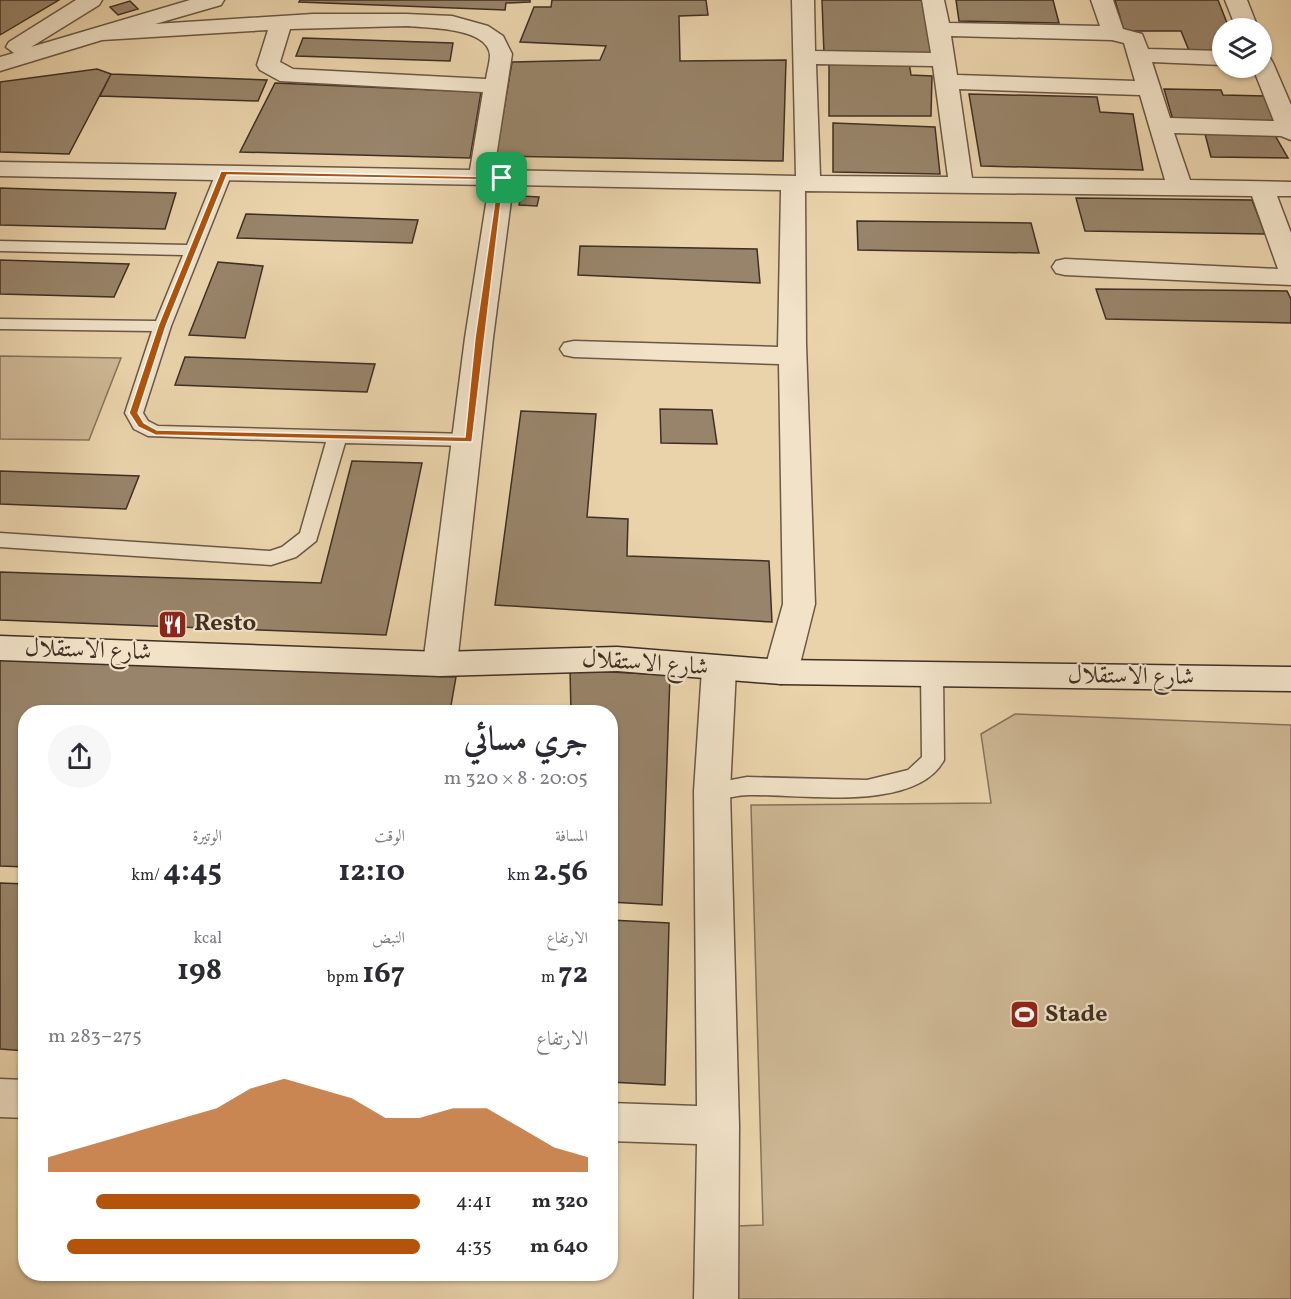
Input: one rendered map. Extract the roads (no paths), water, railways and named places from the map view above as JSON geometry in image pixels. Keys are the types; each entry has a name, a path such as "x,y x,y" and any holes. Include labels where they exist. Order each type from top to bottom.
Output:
{"street":[{"path":"0,57 44,32 91,0"},
{"path":"0,64 213,0"},
{"path":"781,672 799,604 792,356 806,57 803,0"},
{"path":"933,0 961,184"},
{"path":"1102,0 1113,33"},
{"path":"1236,0 1243,18"},
{"path":"104,34 281,23 406,20 452,24 480,31 495,41 501,54 495,86 492,178 479,338 469,440 440,664"},
{"path":"281,23 268,65 288,75 495,86"},
{"path":"939,29 1113,33 1134,39 1179,186"},
{"path":"1140,55 1212,58"},
{"path":"806,57 1148,88"},
{"path":"1272,67 1291,69"},
{"path":"1160,125 1290,130 1268,78"},
{"path":"0,169 1291,189"},
{"path":"1262,188 1291,269"},
{"path":"1065,267 1291,277"},
{"path":"574,349 792,356"},
{"name":"شارع الاستقلال","path":"0,648 440,664 617,659 719,669 781,672 1291,679"},
{"path":"716,1299 718,1126 712,791 719,669"},
{"path":"0,1098 18,1099"},
{"path":"618,1122 718,1126"}],"lane":[{"path":"224,173 162,326 134,413 141,425 155,432 272,433 337,438 469,440"},
{"path":"0,246 192,250"},
{"path":"0,324 162,326"},
{"path":"0,540 271,558 289,552 309,536 337,438"},
{"path":"712,791 747,786 867,789 915,777 933,760 932,675"}],"place":[{"name":"Resto","path":"173,624"},
{"name":"Stade","path":"1024,1015"}]}
